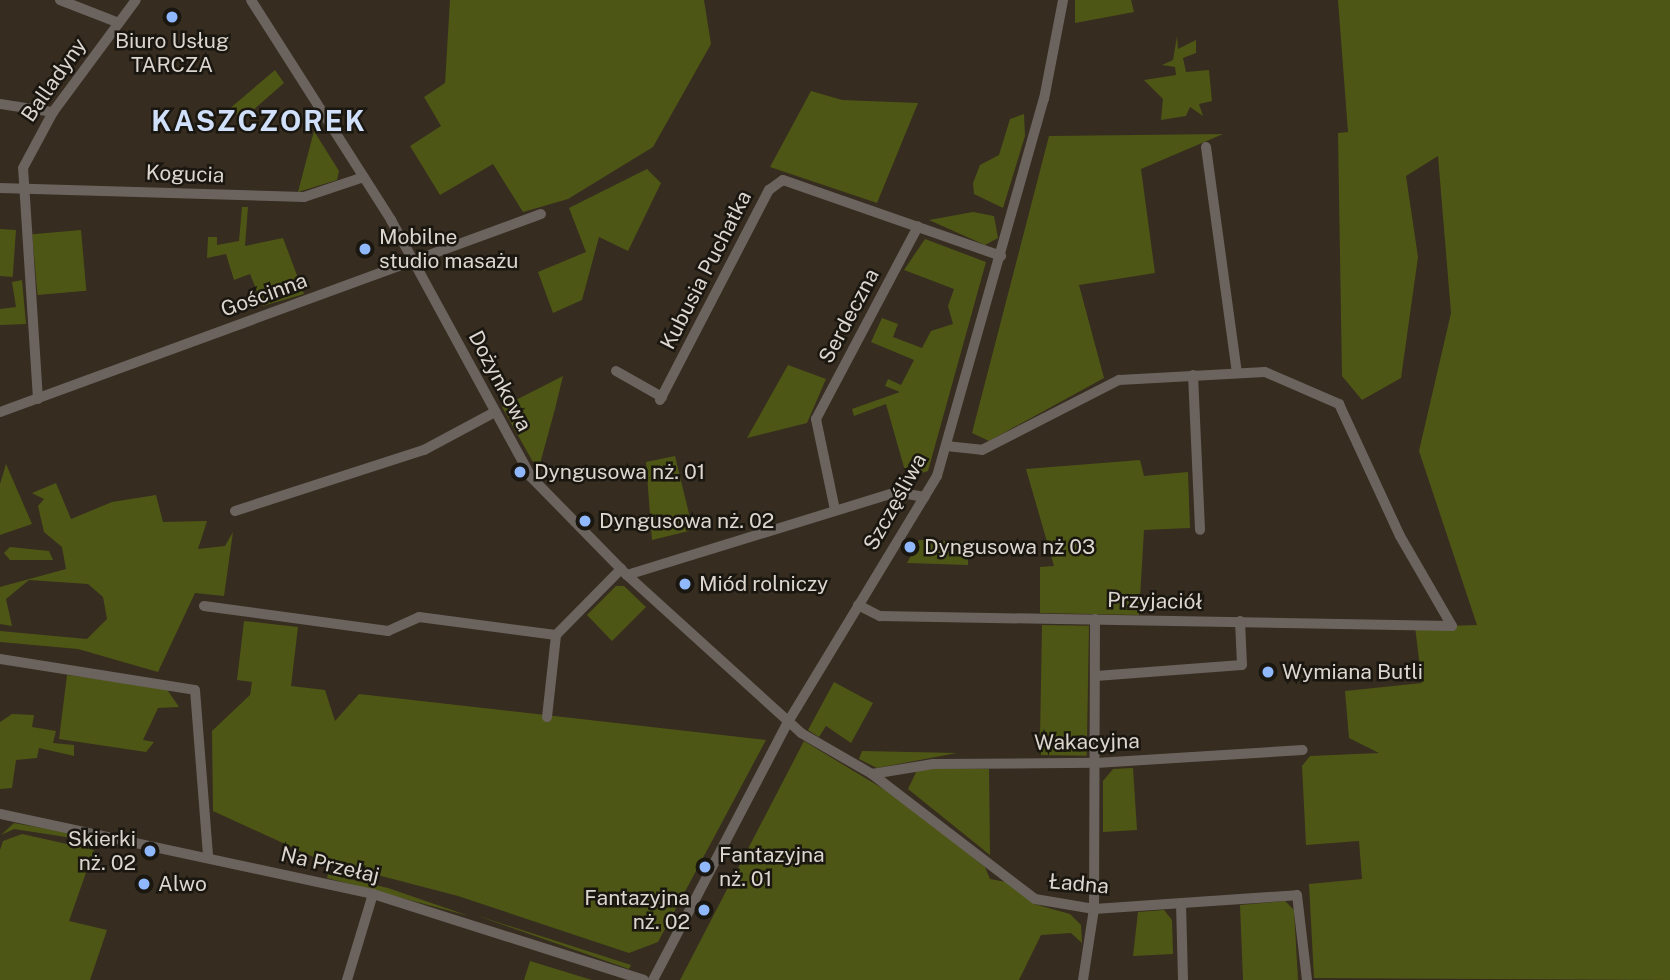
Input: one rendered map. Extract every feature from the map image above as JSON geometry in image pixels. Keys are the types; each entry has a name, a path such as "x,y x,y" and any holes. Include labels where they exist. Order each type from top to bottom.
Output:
{"street":[{"path":"60,0 119,23"},
{"name":"Balladyny","path":"38,399 21,188 29,152 52,112 136,0"},
{"name":"Dożynkowa","path":"251,0 414,261 540,490 624,572 788,722"},
{"name":"Szczęśliwa","path":"653,980 788,722 925,497 946,446 1001,256 1047,88 1063,0"},
{"path":"0,104 52,112"},
{"path":"946,446 982,450 1105,384 1237,372 1206,147"},
{"name":"Kogucia","path":"0,188 304,197 364,177"},
{"name":"Kubusia Puchatka","path":"616,371 661,399 775,184 792,179 918,226"},
{"name":"Gościnna","path":"0,412 541,214"},
{"path":"918,226 1001,256"},
{"name":"Serdeczna","path":"835,510 816,419 918,226"},
{"name":"Przyjaciół","path":"858,605 880,616 1452,626 1400,536 1339,404 1265,372 1237,372"},
{"path":"1193,375 1200,530"},
{"path":"235,511 424,450 495,412"},
{"path":"547,717 556,635 624,572 899,491 925,497"},
{"path":"204,606 388,631 419,617 556,635"},
{"path":"1083,980 1094,909 1095,619"},
{"path":"1096,676 1242,664 1240,621"},
{"path":"0,659 195,690 208,856"},
{"name":"Ładna","path":"788,722 872,774 1035,899 1094,909 1297,895 1307,980"},
{"name":"Wakacyjna","path":"872,774 945,763 1096,763 1303,750"},
{"name":"Na Przełaj","path":"1,817 208,856 373,894 644,980"},
{"path":"347,980 373,894"},
{"path":"1181,903 1182,980"}],"green space":[{"path":"450,0 704,0 711,44 653,147 568,199 523,212 493,164 440,195 410,146 441,126 424,97 445,83"},
{"path":"1075,0 1131,0 1134,12 1075,23"},
{"path":"1338,0 1670,0 1670,980 1314,978 1309,884 1362,879 1359,841 1306,845 1302,766 1310,756 1379,753 1349,738 1345,691 1422,683 1415,627 1477,625 1419,451 1451,313 1438,156 1406,176 1418,257 1401,378 1362,400 1342,376 1338,133 1348,132"},
{"path":"1177,36 1178,49 1196,40 1196,53 1183,58 1186,72 1209,70 1212,101 1199,104 1203,116 1190,107 1186,116 1161,120 1163,99 1144,80 1176,75 1175,67 1162,65 1173,60"},
{"path":"275,70 284,83 244,118 228,110"},
{"path":"811,91 842,100 918,103 877,203 770,167"},
{"path":"1024,114 1025,136 1003,208 974,194 973,183 980,165 999,155 1010,119"},
{"path":"314,131 339,171 337,180 298,192"},
{"path":"1223,134 1141,169 1155,273 1079,285 1104,378 989,441 972,433 1049,136"},
{"path":"647,169 661,183 628,251 599,237 582,300 553,313 538,272 586,252 569,208"},
{"path":"242,207 248,207 245,246 283,238 304,294 263,306 250,274 234,280 226,254 207,258 208,237 217,237 217,245 239,241"},
{"path":"973,212 994,216 998,238 985,245 929,220"},
{"path":"0,229 16,230 13,277 0,276"},
{"path":"81,230 86,291 38,295 32,234"},
{"path":"925,239 986,262 928,471 907,478 886,404 854,416 852,409 900,392 885,386 888,379 901,385 914,360 871,342 882,318 898,324 893,337 922,348 931,331 953,324 948,306 954,289 904,270"},
{"path":"22,280 26,324 0,325 0,309 16,307 12,282"},
{"path":"788,365 826,379 807,423 747,438"},
{"path":"563,376 555,409 538,471 502,407"},
{"path":"675,456 693,530 652,540 646,462"},
{"path":"1140,460 1144,476 1188,472 1190,528 1144,530 1139,615 1040,613 1040,567 1054,566 1026,469"},
{"path":"6,464 32,524 0,535 0,484"},
{"path":"56,483 71,519 112,502 156,495 163,522 207,521 198,549 225,546 233,532 224,596 195,593 158,672 78,649 0,642 0,631 87,639 107,619 103,597 88,584 29,580 6,599 12,626 0,624 0,587 66,569 62,547 44,532 38,506 44,499 32,493"},
{"path":"919,540 968,542 968,565 907,563"},
{"path":"10,547 49,551 53,560 10,560 4,553"},
{"path":"616,586 624,586 646,607 612,641 587,615"},
{"path":"244,621 298,627 291,686 325,690 335,721 359,694 766,740 658,942 629,953 458,896 320,860 213,811 212,731 250,695 252,682 237,680"},
{"path":"1042,625 1089,626 1087,756 1040,755"},
{"path":"67,675 166,688 179,707 158,708 143,740 154,742 146,752 59,739"},
{"path":"834,682 873,703 851,743 826,726 819,737 808,730"},
{"path":"12,714 34,715 32,727 56,731 53,743 74,745 74,756 39,748 37,758 16,760 12,788 0,789 0,722"},
{"path":"804,741 900,799 985,867 990,879 1006,882 1034,904 1070,914 1081,925 1082,943 1071,933 1041,935 1019,980 680,980"},
{"path":"862,751 957,753 877,768 859,759"},
{"path":"918,768 989,769 990,855 908,789"},
{"path":"1133,768 1137,830 1103,832 1103,781 1113,769"},
{"path":"14,823 110,840 111,844 14,829 1,835"},
{"path":"22,834 94,850 69,921 107,930 90,980 0,980 0,850 3,841"},
{"path":"328,874 388,888 469,916 327,878"},
{"path":"1285,901 1294,910 1298,980 1243,980 1240,905"},
{"path":"1164,910 1172,920 1173,954 1133,956 1138,912"},
{"path":"472,914 631,965 629,969"},
{"path":"530,961 592,980 524,980"}],"place":[{"name":"Biuro Usług TARCZA","path":"172,17"},
{"name":"Mobilne studio masażu","path":"365,249"},
{"name":"Dyngusowa nż. 01","path":"520,472"},
{"name":"Dyngusowa nż. 02","path":"585,521"},
{"name":"Dyngusowa nż 03","path":"910,547"},
{"name":"Miód rolniczy","path":"685,584"},
{"name":"Wymiana Butli","path":"1268,672"},
{"name":"Skierki nż. 02","path":"150,851"},
{"name":"Fantazyjna nż. 01","path":"705,867"},
{"name":"Alwo","path":"144,884"},
{"name":"Fantazyjna nż. 02","path":"704,910"}],"district":[{"name":"KASZCZOREK","path":"259,121"}]}
